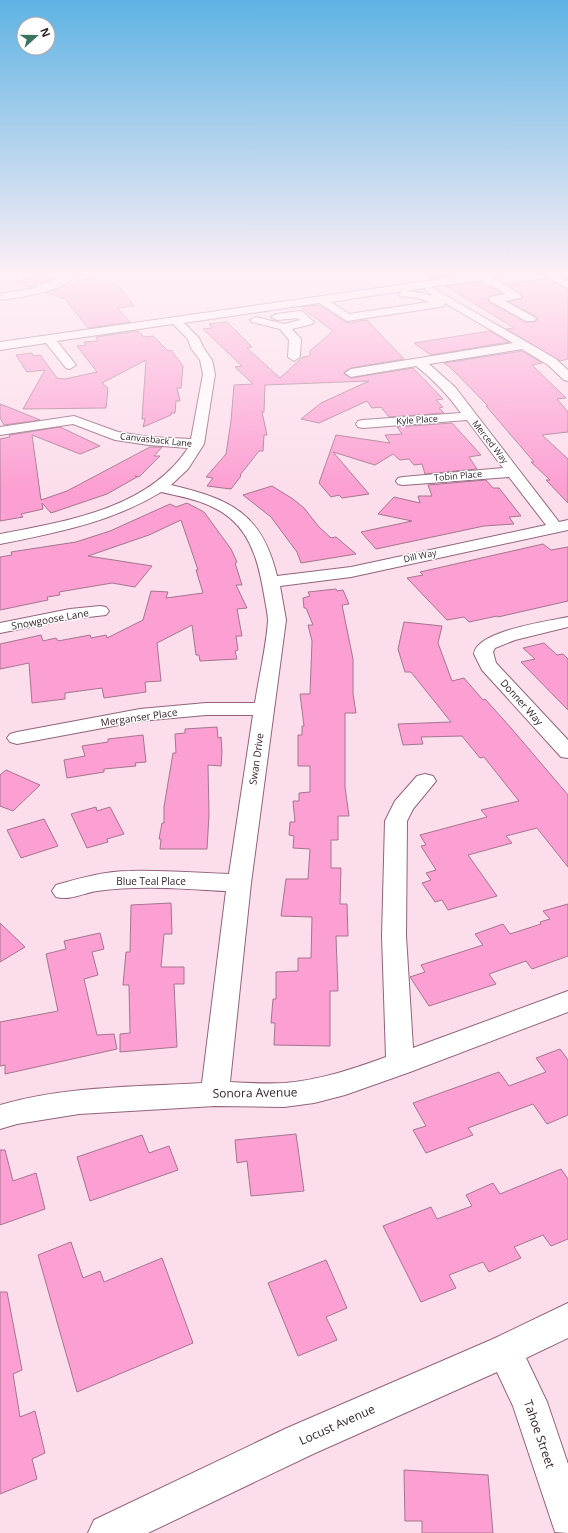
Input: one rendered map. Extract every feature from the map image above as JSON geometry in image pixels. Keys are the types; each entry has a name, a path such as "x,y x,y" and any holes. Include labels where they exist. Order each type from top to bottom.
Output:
{"street":[{"path":"54,346 70,365"},
{"path":"0,538 75,522 116,508 160,487 177,473 192,453 196,444 208,374 206,360 197,348 191,346"},
{"path":"294,357 295,346"},
{"path":"351,373 521,346"},
{"path":"525,346 552,362 568,377"},
{"name":"Merced Way","path":"420,363 436,375 451,390 513,472 561,526"},
{"name":"Kyle Place","path":"363,424 470,416"},
{"name":"Canvasback Lane","path":"0,431 74,420 115,436 150,441 196,444"},
{"name":"Tobin Place","path":"403,481 513,472"},
{"name":"Swan Drive","path":"160,487 212,500 225,506 241,518 257,541 271,582 277,620 238,883 215,1094"},
{"name":"Dill Way","path":"271,582 351,572 561,526"},
{"name":"Snowgoose Lane","path":"0,628 70,614 100,610"},
{"name":"Donner Way","path":"568,622 501,638 488,644 484,648 483,657 489,666 568,752"},
{"name":"Merganser Place","path":"17,738 140,715 206,709 263,709"},
{"path":"400,1064 394,936 396,821 404,806 425,781"},
{"name":"Blue Teal Place","path":"64,891 95,883 130,880 238,883"},
{"name":"Sonora Avenue","path":"0,1117 17,1112 79,1102 215,1094 284,1095 314,1091 345,1083 400,1064 568,1001"},
{"name":"Locust Avenue","path":"115,1531 300,1441 505,1351 568,1320"},
{"name":"Tahoe Street","path":"505,1351 529,1402 568,1519"}],"building":[{"path":"77,346 163,346 168,351 171,350 183,366 181,388 177,388 180,401 176,401 175,413 171,413 171,415 143,427 145,419 142,419 146,360 102,383 108,388 106,408 23,409 45,370 27,372 16,355 32,353 33,356 40,355 57,378 65,379 97,372"},
{"path":"220,346 251,346 252,347 247,348 280,378 303,357 310,356 310,351 316,346 391,346 404,359 351,368 344,372 344,374 351,378 413,368 443,399 436,400 443,407 439,408 444,413 389,417 381,407 372,408 367,401 319,423 301,419 321,403 369,381 265,385 264,412 262,412 267,435 264,435 263,451 259,451 231,489 207,486 213,478 206,477 226,454 234,385 253,384 235,367 242,366"},
{"path":"418,346 488,346 431,355"},
{"path":"534,346 568,346 568,359 560,361"},
{"path":"522,351 542,363 532,365 566,398 557,399 568,412 568,432 542,435 568,459 568,503 546,480 550,480 531,462 534,462 486,406 488,406 452,369 444,363"},
{"path":"0,404 40,420 4,425 0,418"},
{"path":"452,423 481,455 469,457 477,469 425,474 422,464 414,465 409,459 400,460 393,454 375,465 333,452 369,494 342,498 339,495 331,497 319,483 336,435 390,443 385,435 402,434 397,427"},
{"path":"60,427 100,446 80,454 32,435 41,500 67,491 150,447 162,447 154,456 160,456 139,477 135,476 137,477 107,494 51,513 42,503 43,509 21,514 23,517 0,521 0,439 10,437 9,435"},
{"path":"486,480 493,488 499,488 521,516 509,517 514,524 484,526 376,549 361,532 412,521 378,514 394,497 420,503 418,496 432,496 428,485"},
{"path":"272,486 304,508 319,527 331,538 336,537 356,554 301,563 297,552 271,517 243,495"},
{"path":"187,503 204,512 231,549 237,562 235,563 242,585 236,585 247,608 237,609 242,636 236,636 238,650 235,651 237,659 200,661 199,655 196,655 192,625 157,643 161,681 145,682 146,692 104,698 102,688 65,693 65,699 32,703 29,663 0,669 0,644 41,635 43,641 56,638 58,641 90,635 91,638 106,635 107,638 143,620 151,591 168,592 166,598 203,593 196,570 198,570 181,520 149,535 88,556 152,566 135,587 112,583 59,592 60,595 47,597 48,600 0,610 0,557 12,555 11,552 76,542 110,531 170,504 176,507"},
{"path":"543,544 551,550 568,547 568,601 469,622 464,617 447,620 407,578 423,575 420,572"},
{"path":"336,589 337,591 343,590 349,604 342,605 353,659 353,694 356,713 345,713 345,787 349,816 338,816 338,840 331,840 331,868 341,868 340,904 347,904 348,936 336,936 338,991 330,991 330,1046 274,1045 275,1023 271,1023 273,999 276,999 276,972 298,971 298,958 311,958 312,917 281,916 286,879 308,879 310,849 293,848 294,836 289,835 290,822 295,822 293,801 299,801 299,793 310,792 310,766 298,766 298,735 302,735 302,726 304,726 300,694 310,694 312,641 308,625 313,625 306,608 304,608 303,598 310,596 308,592"},
{"path":"404,622 442,626 438,643 452,681 464,678 483,700 485,699 511,728 568,795 568,867 537,828 506,836 512,843 468,855 497,896 448,910 442,900 435,902 422,883 431,880 426,873 436,870 421,846 426,845 420,835 487,817 481,810 519,801 484,757 480,758 462,736 421,737 423,744 403,745 398,724 451,722 411,672 405,672 398,649"},
{"path":"544,643 557,655 563,654 568,659 568,710 521,662 535,659 523,648"},
{"path":"217,727 218,738 221,737 221,766 208,765 209,815 207,849 160,849 161,839 159,839 162,823 164,823 164,807 173,753 176,753 175,734 185,733 185,729"},
{"path":"143,735 146,762 135,763 136,766 104,769 104,772 67,778 64,760 85,756 82,746 108,742 108,739"},
{"path":"6,770 40,785 13,811 0,806 0,775"},
{"path":"96,807 97,811 110,807 124,834 107,839 108,842 87,848 71,814"},
{"path":"44,819 58,846 21,858 7,830"},
{"path":"171,903 172,934 164,934 161,967 184,967 184,984 174,984 177,1047 120,1052 120,1034 130,1033 129,985 123,985 126,952 130,952 131,905"},
{"path":"568,904 568,956 532,969 526,961 489,974 496,984 429,1006 410,977 425,972 421,965 483,945 475,934 503,924 510,934 541,924 540,922 550,919 543,911"},
{"path":"0,923 25,947 0,962"},
{"path":"100,933 104,949 92,952 98,975 84,979 97,1035 114,1034 117,1049 5,1074 5,1065 0,1066 0,1022 58,1011 46,954 66,949 64,941"},
{"path":"560,1049 568,1060 568,1115 547,1124 533,1104 468,1128 473,1135 426,1153 413,1130 426,1126 413,1103 499,1072 509,1086 546,1072 536,1058"},
{"path":"296,1134 304,1191 251,1196 247,1161 237,1163 235,1140"},
{"path":"142,1135 149,1153 169,1146 178,1170 90,1201 77,1157"},
{"path":"0,1150 5,1150 13,1181 36,1173 45,1209 0,1225"},
{"path":"561,1169 568,1179 568,1239 551,1246 543,1235 514,1247 521,1258 489,1272 483,1262 449,1275 456,1288 421,1302 383,1226 431,1207 437,1219 472,1206 466,1195 493,1183 500,1194"},
{"path":"71,1242 83,1278 100,1271 104,1282 162,1258 193,1343 77,1392 38,1255"},
{"path":"326,1260 347,1308 326,1317 337,1340 298,1356 268,1283"},
{"path":"0,1292 7,1292 22,1370 13,1374 20,1417 35,1411 45,1453 32,1459 37,1479 0,1494"},
{"path":"404,1470 488,1475 493,1533 422,1533 422,1521 405,1521"}]}
